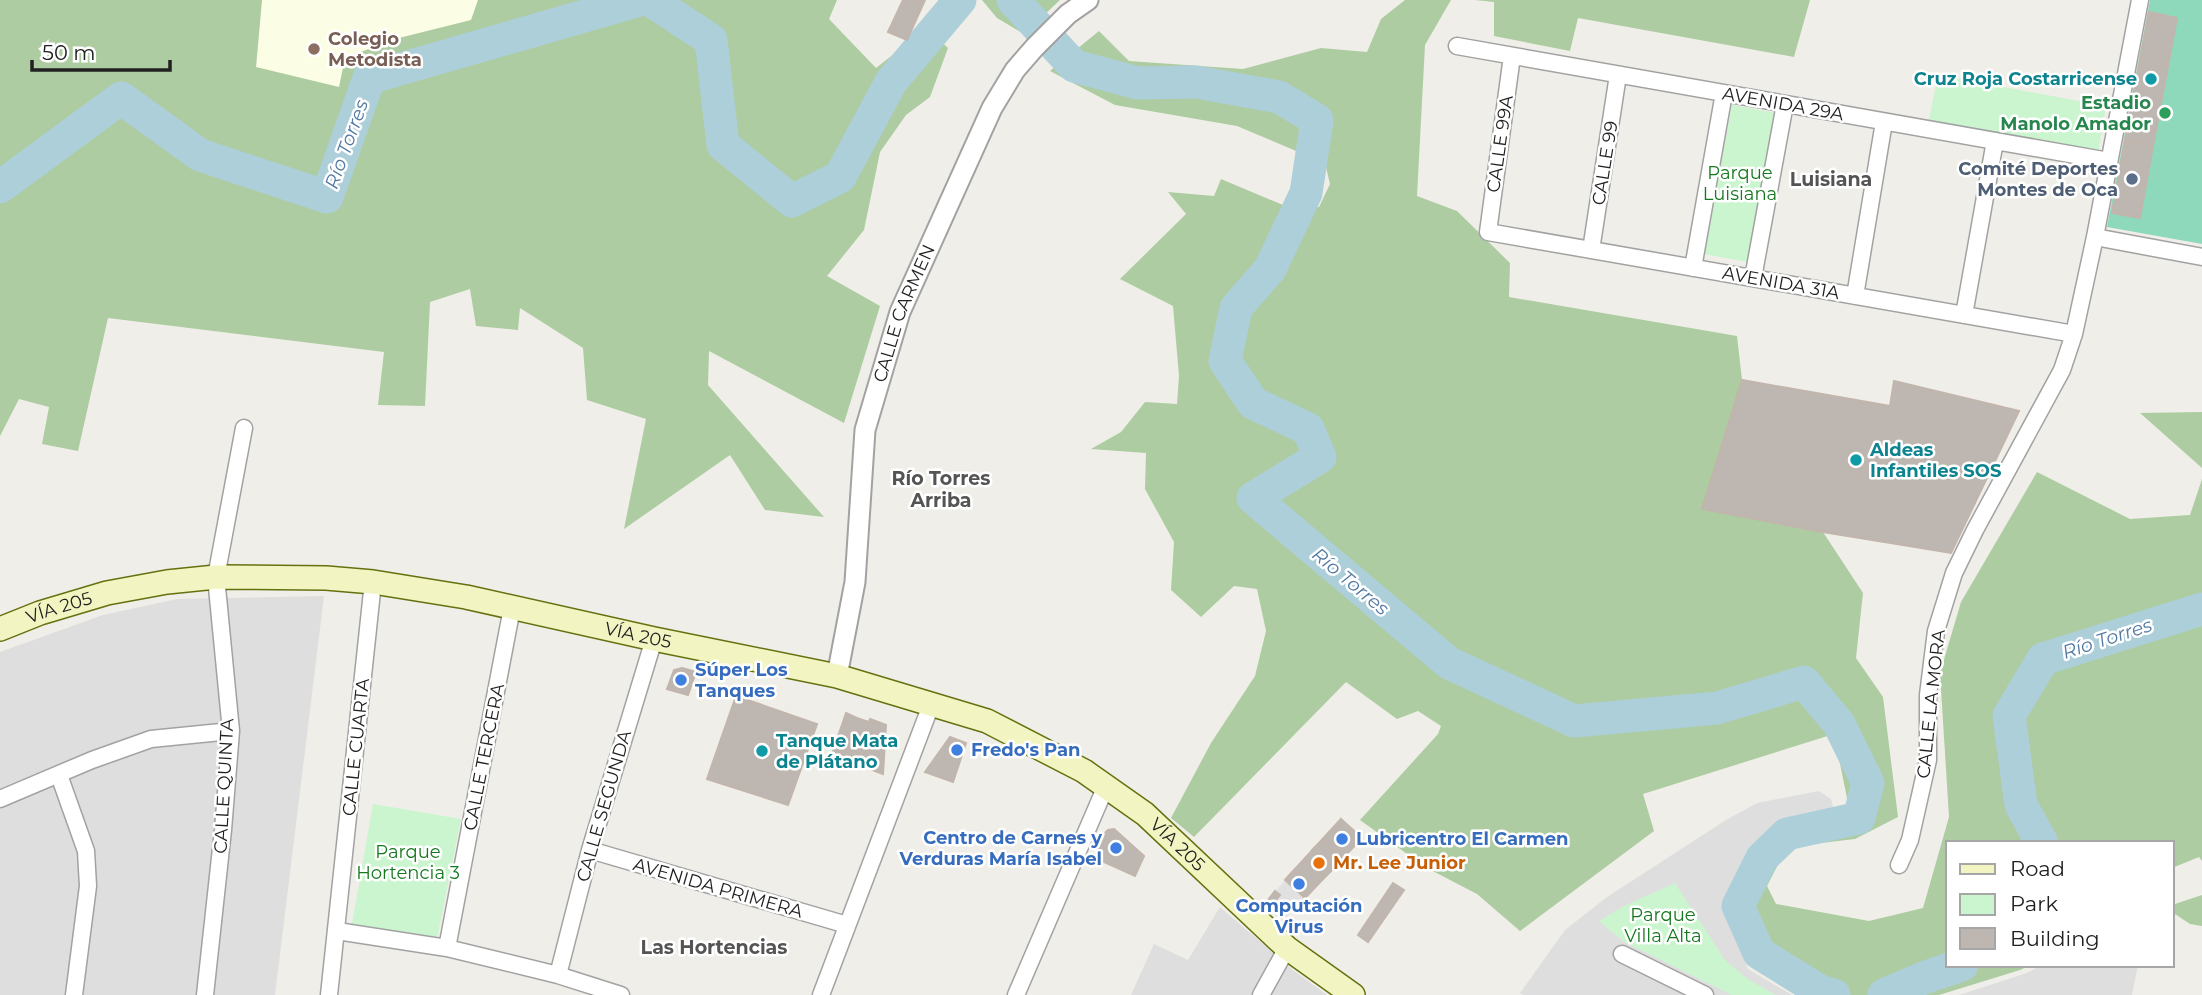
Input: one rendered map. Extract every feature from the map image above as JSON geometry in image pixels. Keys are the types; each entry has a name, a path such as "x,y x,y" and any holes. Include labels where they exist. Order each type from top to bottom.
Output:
{"main road":[{"name":"VÍA 205","path":"0,629 40,612 107,593 167,582 216,577 326,578 373,582 466,597 837,676 987,721 1084,771 1145,814 1287,947 1353,995"}],"street":[{"name":"CALLE CARMEN","path":"837,676 855,582 865,430 900,312 992,108 1015,70 1035,47 1068,14 1088,0"},
{"name":"CALLE LA MORA","path":"1899,865 1910,840 1928,760 1928,695 1936,631 1954,573 2062,370 2074,334 2140,0"},
{"name":"AVENIDA 29A","path":"1457,46 2109,162"},
{"name":"CALLE 99A","path":"1488,232 1512,56"},
{"name":"CALLE 99","path":"1591,250 1618,75"},
{"path":"1693,268 1724,93"},
{"path":"1753,278 1784,104"},
{"path":"1855,296 1885,122"},
{"path":"1964,315 1996,141"},
{"name":"AVENIDA 31A","path":"1488,232 2074,334"},
{"path":"2095,237 2202,257"},
{"name":"CALLE QUINTA","path":"205,995 231,731 216,577 244,428"},
{"name":"CALLE CUARTA","path":"329,995 373,582"},
{"name":"CALLE TERCERA","path":"447,948 512,608"},
{"name":"CALLE SEGUNDA","path":"558,975 590,850 654,639"},
{"path":"821,995 931,705"},
{"path":"0,799 92,760 151,739 231,731"},
{"path":"59,775 86,851 88,886 74,995"},
{"path":"1016,995 1105,786"},
{"name":"AVENIDA PRIMERA","path":"590,850 847,925"},
{"path":"337,931 447,948 558,975 621,995"},
{"path":"1261,995 1287,947"},
{"path":"1622,954 1705,995"}],"shaded area":[{"name":"Colegio Metodista","path":"262,0 478,0 472,20 395,39 339,87 256,68"},
{"path":"324,596 275,995 0,995 0,652 103,615 177,599"},
{"path":"1819,791 1831,799 1834,810 1786,825 1754,852 1726,909 1748,969 1792,995 1520,993 1565,930 1607,897 1757,803"},
{"path":"1285,880 1305,898 1283,921 1264,905"},
{"path":"1220,907 1293,970 1327,995 1131,995 1154,944 1188,960"},
{"path":"2038,967 2138,967 2132,995 1959,995"}],"green space":[{"path":"0,0 262,0 256,67 339,87 345,58 395,39 471,20 478,0 837,0 829,19 876,68 927,28 948,48 930,97 906,115 880,152 864,230 827,276 880,306 844,423 709,351 708,385 824,517 765,510 730,455 624,529 646,419 587,400 583,348 520,308 518,330 476,326 470,289 430,302 425,406 378,405 384,352 108,318 78,451 42,444 49,407 19,399 0,436"},
{"path":"982,0 1060,0 1024,34 997,18"},
{"path":"1405,0 1451,0 1425,45 1417,196 1457,211 1510,263 1509,297 1737,336 1742,380 1702,509 1823,532 1863,593 1856,658 1883,697 1898,817 1855,839 1787,847 1767,886 1776,904 1869,921 1923,908 1949,817 1940,673 1961,602 2037,472 2130,519 2190,515 2202,479 2202,861 2199,857 2174,867 2174,841 1946,841 1946,967 2027,967 1939,995 1801,995 1753,967 1732,910 1754,852 1786,825 1842,815 1848,803 1834,734 1643,794 1654,831 1520,931 1477,894 1425,867 1360,820 1438,734 1441,726 1418,711 1397,719 1346,682 1194,837 1171,818 1211,743 1255,676 1266,631 1257,589 1234,586 1201,617 1171,590 1174,542 1145,489 1146,453 1091,449 1121,432 1145,402 1177,404 1179,376 1173,306 1120,279 1186,214 1168,192 1214,196 1221,179 1283,205 1319,207 1330,184 1325,163 1237,126 1115,105 1050,71 1099,31 1129,61 1243,69 1321,48 1367,52 1381,19"},
{"path":"1475,0 1810,0 1794,57 1578,18 1570,51 1494,36 1494,2"},
{"name":"Estadio Manolo Amador","path":"2150,0 2202,0 2202,244 2107,227"},
{"path":"1938,75 2106,106 2098,153 1929,120"},
{"name":"Parque Luisiana","path":"1732,105 1776,113 1748,262 1704,254"},
{"path":"2202,412 2202,468 2140,413"},
{"name":"Parque Hortencia 3","path":"373,804 461,819 437,939 352,924"},
{"name":"Parque Villa Alta","path":"1675,883 1725,960 1749,980 1776,995 1732,995 1624,942 1599,921 1624,906"},
{"path":"2202,895 2202,926 2190,924 2174,913 2174,904"}],"building":[{"path":"903,0 925,0 907,40 888,32"},
{"name":"Cruz Roja Costarricense","path":"2149,12 2177,18 2153,146 2125,140"},
{"name":"Comité Deportes Montes de Oca","path":"2125,140 2153,146 2140,218 2112,213"},
{"name":"Aldeas Infantiles SOS","path":"1742,380 1890,406 1894,381 2019,411 1951,553 1702,509"},
{"name":"Súper Los Tanques","path":"682,668 696,672 688,695 667,689 674,670"},
{"name":"Tanque Mata de Plátano","path":"736,696 817,724 788,805 707,779"},
{"path":"846,713 857,718 843,758 832,754"},
{"path":"857,718 869,722 854,763 843,758"},
{"path":"870,719 886,725 883,774 854,763"},
{"path":"950,737 966,743 953,782 925,772"},
{"path":"1341,819 1362,838 1305,898 1285,880"},
{"name":"Lubricentro El Carmen","path":"1341,819 1362,838 1341,859 1322,840"},
{"name":"Centro de Carnes y Verduras María Isabel","path":"1114,829 1144,856 1135,876 1095,858 1102,836 1108,830"},
{"path":"1322,840 1341,859 1334,868 1313,849"},
{"name":"Mr. Lee Junior","path":"1313,849 1334,868 1325,877 1305,859"},
{"path":"1305,859 1325,877 1314,888 1294,870"},
{"name":"Computación Virus","path":"1294,870 1314,888 1305,898 1285,880"},
{"path":"1393,883 1404,890 1368,942 1358,935"},
{"path":"1275,891 1280,895 1269,909 1264,905"}],"waterway":[{"name":"Río Torres","path":"0,187 121,98 200,155 327,197 369,78 640,0"},
{"name":"Río Torres","path":"650,0 711,40 723,145 792,201 840,177 891,82 960,0"},
{"name":"Río Torres","path":"1013,0 1074,66 1138,83 1196,82 1279,97 1317,120 1306,193 1270,269 1236,308 1225,361 1253,403 1308,429 1320,457 1253,498 1449,663 1574,721 1717,708 1804,682 1839,724 1868,783 1859,818 1787,834 1762,858 1738,906 1759,953 1820,991 1834,995"},
{"name":"Río Torres","path":"2041,841 2021,805 2009,716 2043,659 2202,609"},
{"name":"Río Torres","path":"1884,995 1956,967"}],"place":[{"name":"Colegio Metodista","path":"314,49"},
{"name":"Cruz Roja Costarricense","path":"2151,79"},
{"name":"Estadio Manolo Amador","path":"2165,113"},
{"name":"Comité Deportes Montes de Oca","path":"2132,179"},
{"name":"Aldeas Infantiles SOS","path":"1856,460"},
{"name":"Súper Los Tanques","path":"681,680"},
{"name":"Fredo's Pan","path":"957,750"},
{"name":"Tanque Mata de Plátano","path":"762,751"},
{"name":"Lubricentro El Carmen","path":"1342,839"},
{"name":"Centro de Carnes y Verduras María Isabel","path":"1116,848"},
{"name":"Mr. Lee Junior","path":"1319,863"},
{"name":"Computación Virus","path":"1299,884"}],"district":[{"name":"Luisiana","path":"1831,179"},
{"name":"Río Torres Arriba","path":"941,489"},
{"name":"Las Hortencias","path":"714,947"}]}
